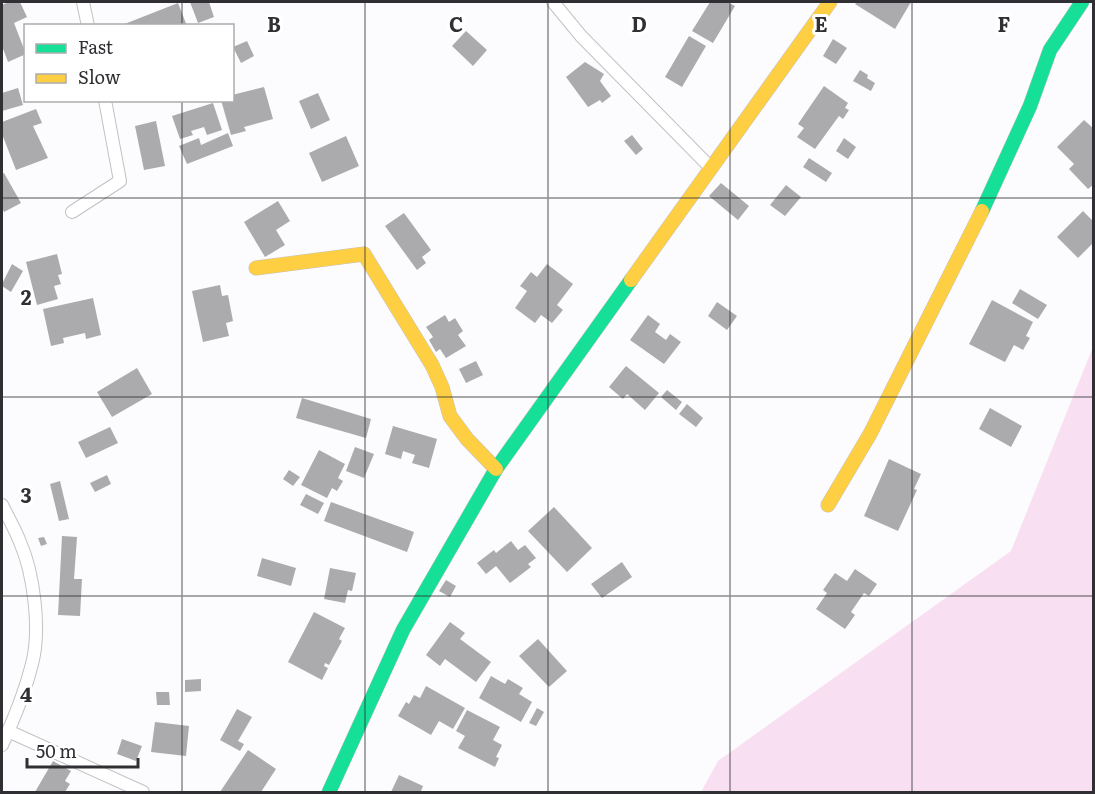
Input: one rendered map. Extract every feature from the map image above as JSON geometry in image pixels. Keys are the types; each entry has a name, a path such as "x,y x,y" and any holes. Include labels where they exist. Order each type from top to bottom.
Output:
{"street":[{"path":"83,2 88,24"},
{"path":"553,2 581,36 711,168"},
{"path":"329,792 403,630 496,469 830,2"},
{"path":"828,505 870,434 965,247 1029,106 1050,50 1082,2"},
{"path":"72,212 120,181 105,102"},
{"path":"256,268 364,254 432,365 442,387 450,416 467,439 496,469"},
{"path":"2,505 21,543 31,580 36,614 33,661 20,705 2,745"},
{"path":"8,731 143,792"}],"shaded area":[{"path":"1093,347 1093,792 701,792 718,761 1011,551"}],"building":[{"path":"9,2 20,2 27,17 14,23 24,49 24,55 8,62 2,46 2,5"},
{"path":"190,2 209,2 214,17 198,23"},
{"path":"710,2 727,2 735,6 713,43 692,31"},
{"path":"857,2 911,2 895,29 855,4"},
{"path":"178,3 186,24 125,24"},
{"path":"466,31 487,50 473,66 452,46"},
{"path":"689,36 706,46 682,87 665,77"},
{"path":"833,39 847,48 836,64 823,56"},
{"path":"247,41 254,56 241,63 234,47"},
{"path":"585,62 604,74 600,81 611,96 602,103 600,100 588,107 566,77"},
{"path":"860,70 875,83 871,91 853,81"},
{"path":"824,86 848,103 845,108 849,110 843,119 839,116 815,149 797,137 804,128 798,124"},
{"path":"264,87 273,119 244,127 246,131 231,135 222,102 234,102 234,94"},
{"path":"18,88 23,105 2,111 2,93"},
{"path":"318,93 330,120 311,129 299,101"},
{"path":"213,103 222,130 207,135 204,127 191,131 193,135 180,139 172,116"},
{"path":"36,109 42,123 33,126 48,158 16,170 2,134 2,122"},
{"path":"1084,120 1094,129 1094,184 1088,189 1069,169 1074,164 1057,147"},
{"path":"156,121 165,166 144,170 135,126"},
{"path":"228,133 233,146 187,164 179,146 199,138 201,145"},
{"path":"632,135 643,149 636,155 624,141"},
{"path":"346,136 359,166 322,182 309,153"},
{"path":"844,138 856,147 848,159 836,151"},
{"path":"809,158 832,173 826,182 803,167"},
{"path":"4,173 21,203 4,212 2,174"},
{"path":"721,183 749,206 738,220 709,196"},
{"path":"786,185 801,197 785,216 770,205"},
{"path":"278,201 290,221 276,230 285,245 265,257 244,222"},
{"path":"1083,211 1094,222 1094,242 1078,258 1057,237"},
{"path":"404,213 431,250 422,257 426,263 417,270 385,226"},
{"path":"57,254 62,274 58,275 61,284 54,286 58,299 37,305 26,262"},
{"path":"12,264 23,271 11,292 2,284"},
{"path":"547,264 573,284 557,305 563,310 552,323 541,315 535,323 515,308 527,291 520,286 531,272 537,277"},
{"path":"220,285 222,296 228,295 233,321 226,323 229,336 203,342 192,291"},
{"path":"1020,289 1047,305 1038,319 1012,303"},
{"path":"93,298 101,335 86,339 85,333 63,338 64,343 51,346 43,309"},
{"path":"992,300 1033,322 1026,336 1030,338 1023,350 1014,345 1005,362 969,344"},
{"path":"717,302 737,316 727,330 708,316"},
{"path":"445,315 449,322 455,318 463,331 458,335 466,346 446,358 440,349 436,352 429,340 433,337 426,327"},
{"path":"648,315 660,324 655,332 666,340 670,334 681,342 664,364 630,340"},
{"path":"476,361 483,375 466,383 459,369"},
{"path":"626,366 659,393 645,410 627,394 623,399 609,387"},
{"path":"137,368 152,394 112,417 97,392"},
{"path":"667,390 682,402 676,410 661,397"},
{"path":"302,398 371,419 366,438 296,418"},
{"path":"687,404 703,418 696,427 679,414"},
{"path":"990,408 1022,426 1011,447 979,429"},
{"path":"393,426 437,439 429,468 412,463 415,455 403,451 401,459 385,454"},
{"path":"110,427 118,443 86,458 78,442"},
{"path":"355,447 374,454 364,478 346,471"},
{"path":"319,450 345,464 338,478 343,481 337,491 332,488 327,498 301,485"},
{"path":"889,459 921,474 914,489 917,490 898,531 864,516"},
{"path":"289,470 300,477 293,486 283,479"},
{"path":"107,475 111,484 95,492 90,483"},
{"path":"60,481 69,519 59,521 50,484"},
{"path":"306,494 324,503 318,514 300,505"},
{"path":"331,502 414,532 407,552 324,521"},
{"path":"554,507 592,548 567,572 528,531"},
{"path":"62,536 77,537 74,579 82,579 80,616 58,615"},
{"path":"44,537 47,544 41,546 38,538"},
{"path":"511,541 518,550 525,545 536,558 528,564 531,567 510,583 496,566 486,574 477,563 494,550 496,553"},
{"path":"262,558 296,568 291,586 257,576"},
{"path":"622,562 632,577 602,598 591,584"},
{"path":"330,568 356,573 352,591 348,590 345,603 324,599"},
{"path":"855,569 877,584 869,596 864,593 851,612 855,615 845,629 816,609 827,593 823,590 835,573 847,581"},
{"path":"446,580 456,586 450,597 439,591"},
{"path":"314,612 345,628 339,639 342,641 329,665 325,663 324,666 328,668 322,680 288,662"},
{"path":"450,622 465,633 460,639 491,662 476,682 445,659 440,666 426,655"},
{"path":"538,639 567,671 549,687 519,656"},
{"path":"491,676 505,684 508,679 523,688 519,694 532,702 521,722 479,698"},
{"path":"201,679 201,691 185,692 185,680"},
{"path":"426,686 465,708 453,729 439,721 431,735 398,716 406,702 409,704 414,695 420,698"},
{"path":"156,692 169,692 170,705 157,705"},
{"path":"537,708 544,712 536,726 529,723"},
{"path":"237,709 252,717 238,741 244,744 240,751 220,740"},
{"path":"467,710 500,727 493,740 502,745 496,757 499,758 495,767 458,748 465,736 456,731"},
{"path":"155,722 189,726 186,756 151,752"},
{"path":"122,739 142,746 136,761 117,754"},
{"path":"248,750 276,769 261,792 220,792"},
{"path":"53,761 71,771 65,781 70,784 65,792 35,792"},
{"path":"399,775 423,786 421,791 424,792 391,792"}],"traffic: fast":[{"path":"982,211 1030,106 1050,50 1082,2"},
{"path":"329,792 403,630 496,469 631,280"}],"traffic: slow":[{"path":"631,280 830,2"},
{"path":"828,505 870,434 982,211"},
{"path":"256,268 364,254 432,365 442,387 450,416 467,439 496,469"}]}
